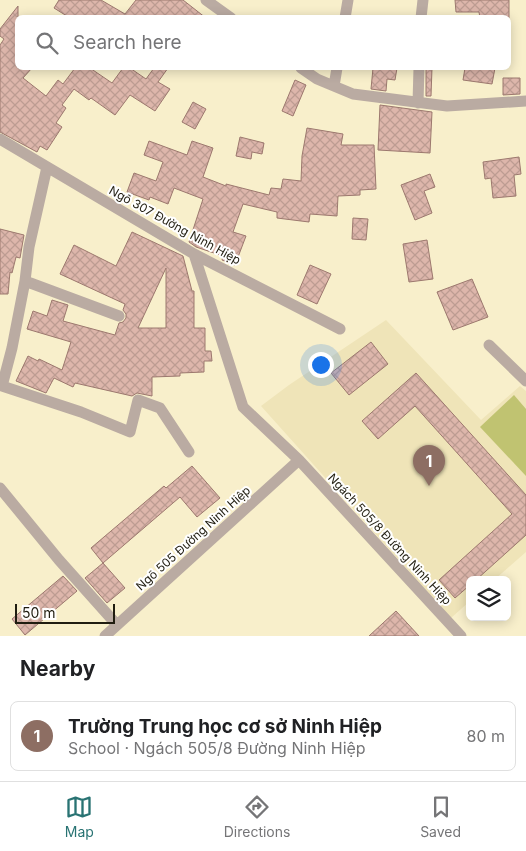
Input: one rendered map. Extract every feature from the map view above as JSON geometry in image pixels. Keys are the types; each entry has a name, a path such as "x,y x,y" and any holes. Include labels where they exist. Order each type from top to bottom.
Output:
{"street":[{"path":"206,0 227,15"},
{"path":"346,15 348,0"},
{"path":"421,15 423,0"},
{"path":"304,70 317,79 353,94 447,106 526,101"},
{"path":"334,86 337,70"},
{"path":"418,103 419,70"},
{"name":"Ngõ 307 Đường Ninh Hiệp","path":"0,139 194,254 340,328"},
{"path":"47,167 30,247 12,348 2,386 81,412 130,432 138,400 160,408 189,452"},
{"name":"Ngách 505/8 Đường Ninh Hiệp","path":"194,254 243,407 299,460 461,636"},
{"path":"25,282 118,316"},
{"path":"489,345 526,381"},
{"name":"Ngõ 505 Đường Ninh Hiệp","path":"105,636 299,460"},
{"path":"0,488 59,560 118,625"}],"shaded area":[{"path":"386,320 481,420 520,386 526,391 526,552 499,576 466,576 466,605 451,618 261,406"}],"green space":[{"path":"514,395 526,409 526,476 480,427"}],"building":[{"path":"59,0 101,0 125,14 136,0 183,0 202,15 65,15 54,8"},
{"path":"455,0 509,0 509,15 480,15 479,12 456,12"},
{"path":"18,6 18,15 15,15 15,70 30,70 23,78 46,96 58,80 63,84 74,70 93,70 112,83 122,70 133,70 146,79 153,70 167,70 158,82 170,89 155,111 130,95 115,115 91,98 89,100 74,89 62,105 66,108 56,123 62,127 47,150 40,146 37,152 0,132 0,45 4,39 0,36 0,29"},
{"path":"373,70 397,70 395,80 387,79 386,91 371,89"},
{"path":"426,70 432,70 431,96 426,96"},
{"path":"465,70 495,70 492,84 463,80"},
{"path":"503,78 520,78 520,94 503,95"},
{"path":"295,80 306,85 293,116 282,111"},
{"path":"193,102 206,109 195,129 182,122"},
{"path":"380,105 432,112 430,153 378,150"},
{"path":"307,128 343,134 341,145 374,145 376,189 360,190 360,195 338,196 337,216 310,214 309,222 277,218 277,212 243,204 233,232 246,236 235,265 222,260 223,256 196,247 189,242 203,199 174,188 168,204 150,197 149,200 127,192 134,173 156,181 163,162 144,155 149,141 187,155 192,141 213,148 203,177 226,186 226,184 269,195 271,188 281,189 283,179 301,181 302,156"},
{"path":"240,137 264,143 262,154 252,152 251,159 236,156"},
{"path":"519,157 521,174 514,175 516,196 493,198 491,178 485,179 483,162"},
{"path":"430,174 435,187 424,191 432,213 415,220 401,185"},
{"path":"353,218 368,219 366,240 352,239"},
{"path":"0,229 24,235 20,258 16,257 12,273 10,272 8,294 0,294"},
{"path":"132,232 183,256 192,291 194,291 194,328 205,328 205,351 211,351 212,361 204,361 204,372 180,373 180,376 152,377 152,396 137,393 132,396 75,383 73,387 54,378 46,393 16,381 28,356 62,370 71,342 27,329 33,311 47,316 52,300 68,305 63,321 115,335 119,323 123,322 126,318 123,310 125,304 60,274 74,245 116,266","holes":["166,268 166,328 138,328"]},
{"path":"427,240 433,279 409,282 403,244"},
{"path":"310,265 331,274 317,304 297,295"},
{"path":"472,279 488,317 453,330 437,292"},
{"path":"371,342 388,364 349,395 331,373"},
{"path":"416,373 526,495 526,535 480,576 466,576 466,588 455,598 439,580 512,514 415,406 378,439 362,421"},
{"path":"192,466 220,498 197,517 180,497 103,563 91,548 164,486 166,488"},
{"path":"103,563 125,588 107,603 85,578"},
{"path":"63,576 77,591 25,635 12,619"},
{"path":"396,611 419,636 369,636"}],"place":[{"name":"Trường Trung học cơ sở Ninh Hiệp","path":"429,486"}]}
